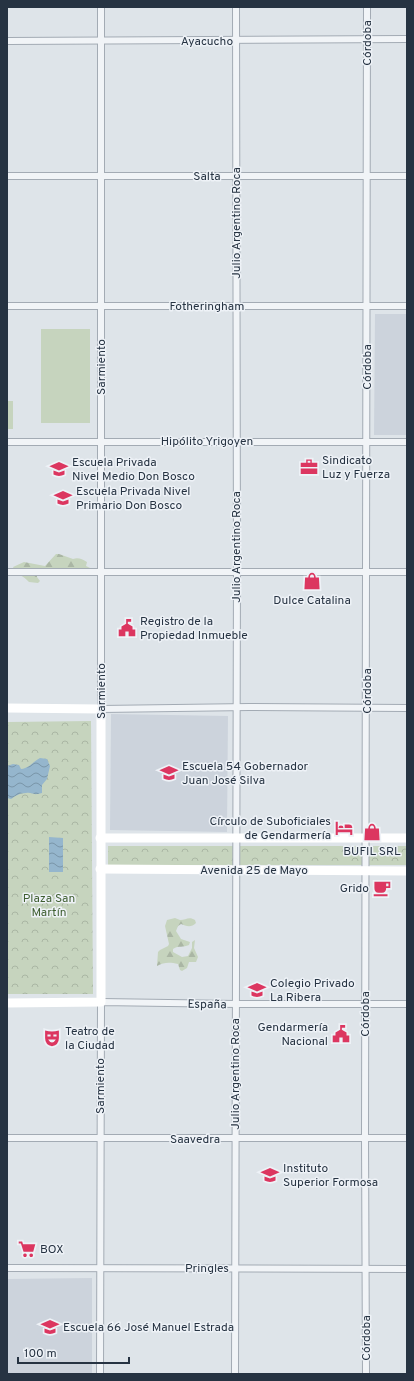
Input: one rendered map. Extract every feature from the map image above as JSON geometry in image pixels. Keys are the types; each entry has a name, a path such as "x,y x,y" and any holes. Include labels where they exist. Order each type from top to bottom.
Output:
{"main road":[{"path":"7,708 101,709"},
{"name":"Sarmiento","path":"101,709 101,1002"},
{"path":"100,838 407,838"},
{"name":"Avenida 25 de Mayo","path":"100,869 407,871"},
{"name":"España","path":"7,1003 101,1002"}],"street":[{"name":"Sarmiento","path":"101,7 101,709"},
{"name":"Julio Argentino Roca","path":"235,1374 237,571 236,7"},
{"name":"Córdoba","path":"366,1374 365,871 367,708 367,7"},
{"name":"Ayacucho","path":"7,41 407,39"},
{"name":"Salta","path":"7,176 407,176"},
{"name":"Fotheringham","path":"7,306 407,306"},
{"name":"Hipólito Yrigoyen","path":"7,442 407,442"},
{"path":"7,572 407,572"},
{"path":"101,709 407,708"},
{"name":"Sarmiento","path":"100,1374 101,1002"},
{"name":"España","path":"101,1002 407,1004"},
{"name":"Saavedra","path":"7,1138 407,1138"},
{"name":"Pringles","path":"7,1268 407,1269"}],"shaded area":[{"path":"375,314 407,314 407,435 374,435"},
{"name":"Escuela 54 Gobernador Juan José Silva","path":"111,714 228,716 227,832 110,830"},
{"name":"Escuela 66 José Manuel Estrada","path":"92,1278 92,1374 7,1374 7,1279"}],"green space":[{"path":"41,329 90,329 90,423 41,423"},
{"path":"7,401 13,401 13,429 7,429"},
{"path":"56,554 83,560 87,562 86,566 94,570 95,573 86,576 67,576 61,573 37,574 40,581 38,583 29,582 16,572 13,567 24,562 45,566"},
{"name":"Plaza San Martín","path":"91,721 93,994 7,994 7,722"},
{"path":"108,846 407,846 407,865 108,865"},
{"path":"175,918 180,920 191,918 195,920 196,923 190,926 181,924 178,926 176,931 181,939 190,942 189,945 173,949 173,952 182,957 188,956 192,948 192,942 195,940 194,948 198,957 196,962 189,962 187,968 182,971 180,970 178,964 175,963 165,963 157,966 158,952 169,944 165,926 167,920"}],"water":[{"path":"40,758 47,759 50,766 47,779 42,785 42,793 24,793 11,799 7,798 7,766 13,764 19,765 21,769 29,766"},
{"path":"49,837 63,838 63,872 49,872"}],"place":[{"name":"Sindicato Luz y Fuerza","path":"309,467"},
{"name":"Escuela Privada Nivel Medio Don Bosco","path":"59,469"},
{"name":"Escuela Privada Nivel Primario Don Bosco","path":"63,498"},
{"name":"Dulce Catalina","path":"312,581"},
{"name":"Registro de la Propiedad Inmueble","path":"127,628"},
{"name":"Escuela 54 Gobernador Juan José Silva","path":"169,773"},
{"name":"Círculo de Suboficiales de Gendarmería","path":"344,828"},
{"name":"BUFIL SRL","path":"372,832"},
{"name":"Grido","path":"382,888"},
{"name":"Colegio Privado La Ribera","path":"257,990"},
{"name":"Gendarmería Nacional","path":"341,1034"},
{"name":"Teatro de la Ciudad","path":"52,1038"},
{"name":"Instituto Superior Formosa","path":"270,1175"},
{"name":"BOX","path":"27,1249"},
{"name":"Escuela 66 José Manuel Estrada","path":"50,1327"}]}
